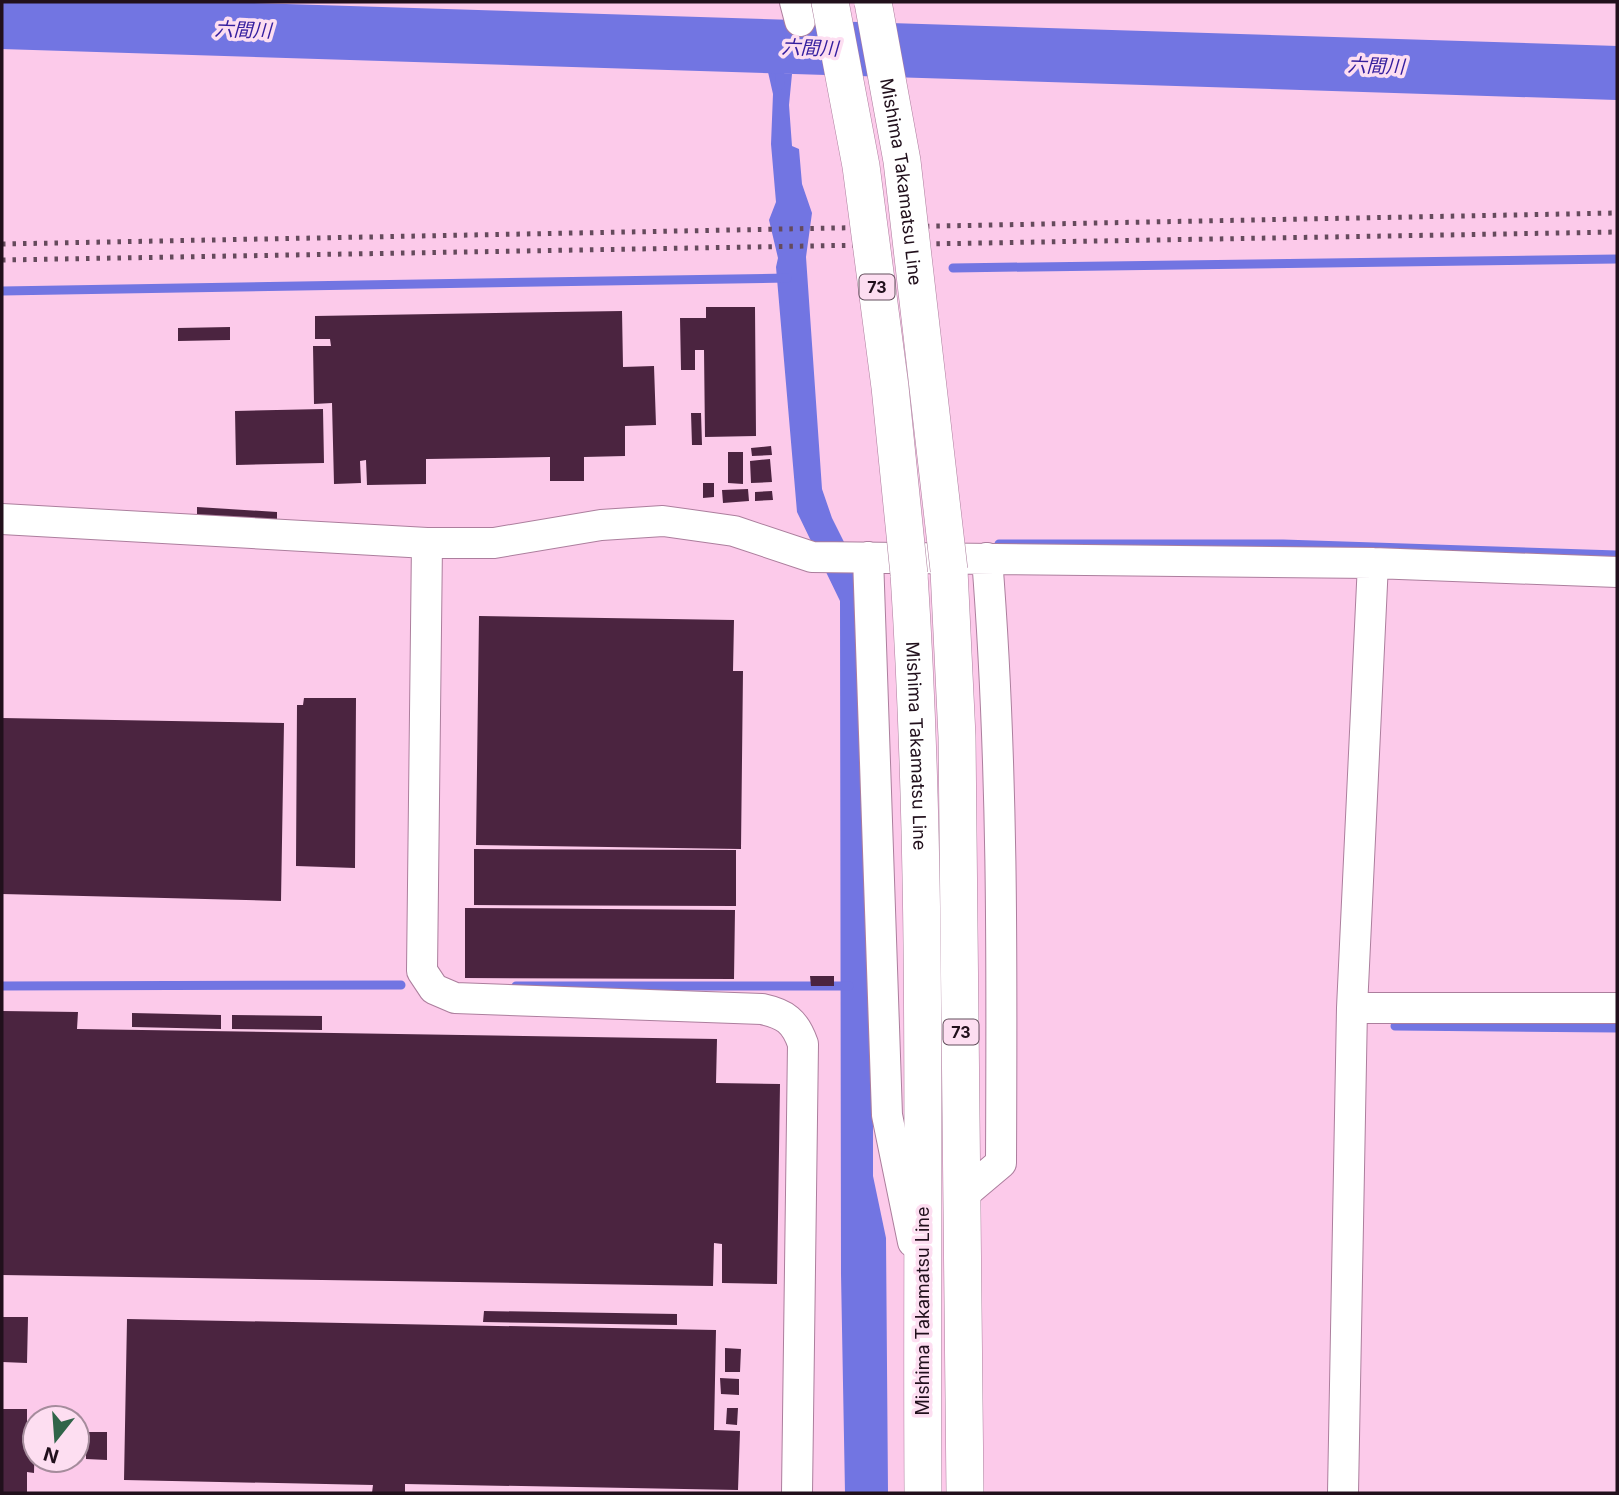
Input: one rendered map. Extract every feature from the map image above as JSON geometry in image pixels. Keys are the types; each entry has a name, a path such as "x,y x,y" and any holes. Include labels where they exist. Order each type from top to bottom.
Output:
{"main road":[{"name":"Mishima Takamatsu Line","path":"873,2 902,161 949,570 957,737 965,1493"},
{"name":"Mishima Takamatsu Line","path":"808,8 863,180 890,387 909,574 918,716 922,859 923,1493"}],"street":[{"path":"2,519 427,543 494,543 601,525 663,522 734,531 812,557 1373,563 1617,572"},
{"path":"427,543 422,971 434,989 455,998 762,1009 784,1014 798,1029 803,1044 797,1493"},
{"path":"861,557 887,1115 921,1284"},
{"path":"963,1195 1001,1163 1002,893 994,647 987,558"},
{"path":"1343,1493 1352,1008 1373,563"},
{"path":"1352,1008 1617,1008"}],"shaded area":[{"path":"768,72 792,74 789,105 792,146 799,149 802,184 812,213 806,257 822,489 832,518 857,568 873,986 873,1176 886,1238 888,1493 845,1493 841,1274 840,601 797,512 776,267 778,258 769,220 776,202 771,144 773,94"}],"building":[{"path":"706,307 755,307 756,436 705,437 704,350 695,350 695,370 681,370 680,318 706,318"},
{"path":"622,311 623,367 654,366 656,425 625,426 625,456 584,457 584,481 550,481 550,457 426,459 426,484 367,485 366,460 360,461 361,483 334,484 332,403 314,404 313,346 331,346 330,339 315,339 315,316"},
{"path":"230,327 230,340 178,341 178,328"},
{"path":"323,409 324,463 236,465 235,411"},
{"path":"691,413 701,413 702,445 692,445"},
{"path":"771,446 772,455 752,456 751,448"},
{"path":"728,452 743,452 743,484 728,483"},
{"path":"770,459 772,482 751,483 750,461"},
{"path":"703,483 714,483 714,497 703,498"},
{"path":"748,489 749,501 723,503 722,490"},
{"path":"772,491 773,500 755,501 755,492"},
{"path":"197,507 277,512 277,521 197,516"},
{"path":"479,616 734,620 733,671 743,671 741,849 476,845"},
{"path":"304,698 356,698 355,868 296,866 297,705 303,705"},
{"path":"2,718 284,723 281,901 2,894"},
{"path":"474,849 736,850 736,906 474,905"},
{"path":"465,908 735,910 734,979 465,978"},
{"path":"810,976 834,976 834,986 811,986"},
{"path":"2,1011 78,1012 77,1029 717,1039 716,1083 780,1084 777,1284 722,1283 722,1244 714,1243 713,1286 2,1275"},
{"path":"132,1013 221,1015 221,1029 132,1027"},
{"path":"232,1015 322,1016 322,1030 232,1029"},
{"path":"484,1311 677,1314 677,1325 483,1322"},
{"path":"2,1317 28,1317 27,1363 2,1362"},
{"path":"127,1319 716,1330 714,1430 740,1431 738,1490 405,1484 405,1493 372,1493 373,1485 124,1480"},
{"path":"725,1348 741,1349 740,1372 725,1372"},
{"path":"720,1378 739,1379 739,1395 721,1394"},
{"path":"727,1408 738,1408 737,1425 726,1424"},
{"path":"2,1409 21,1409 21,1474 27,1474 27,1493 2,1493"},
{"path":"91,1432 107,1432 107,1460 91,1459"}],"waterway":[{"path":"161,27 162,2"},
{"name":"六間川","path":"2,22 1617,73"},
{"path":"779,47 780,85"},
{"path":"953,268 1617,259"},
{"path":"2,291 787,278"},
{"path":"999,544 1283,544 1617,555"},
{"path":"2,986 401,985"},
{"path":"516,986 849,986"},
{"path":"1395,1026 1617,1028"}],"railway":[{"path":"2,244 1617,213"},
{"path":"2,260 1617,232"}]}
